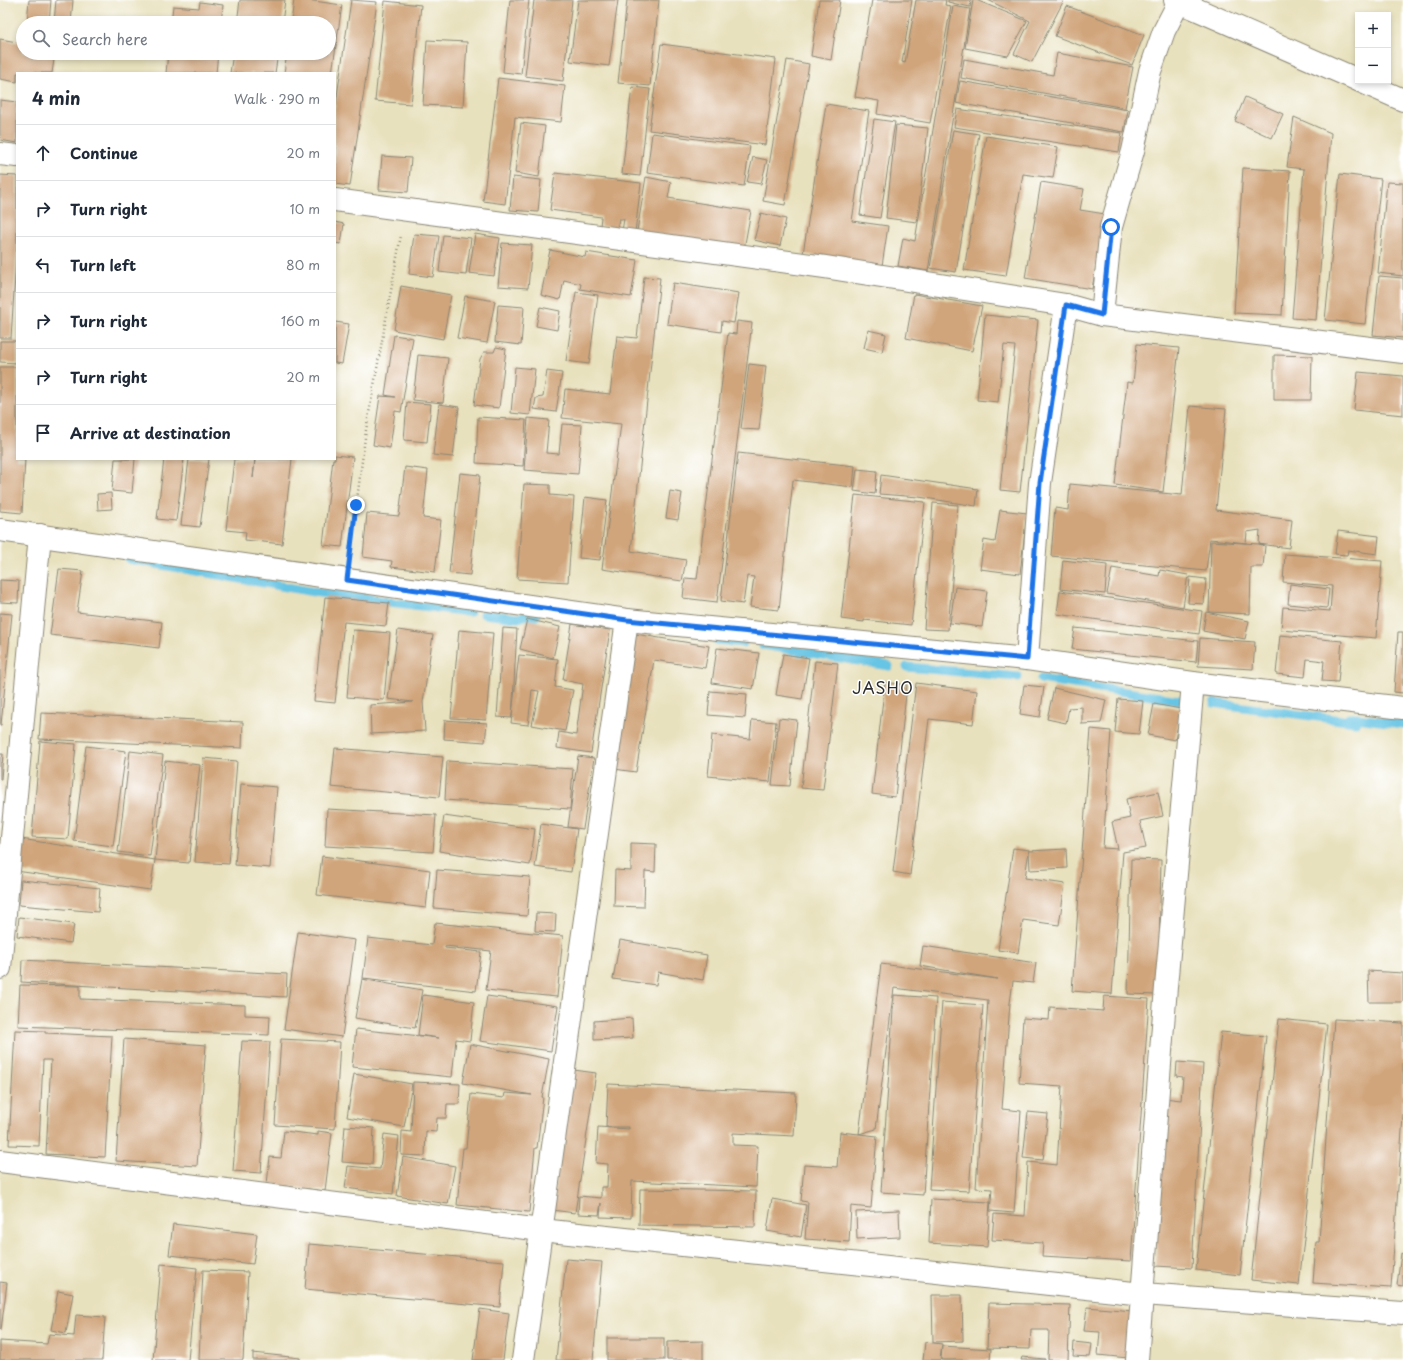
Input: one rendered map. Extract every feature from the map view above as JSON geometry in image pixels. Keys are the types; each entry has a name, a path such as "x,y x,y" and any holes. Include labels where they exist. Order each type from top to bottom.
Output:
{"street":[{"path":"1102,315 1111,227 1133,151 1150,71 1164,31 1178,1 1355,79"},
{"path":"1366,84 1403,100"},
{"path":"0,154 16,156"},
{"path":"336,200 825,267 1066,305 1102,315 1403,352"},
{"path":"1027,659 1040,483 1066,305"},
{"path":"0,530 627,620 1027,659 1193,683 1403,708"},
{"path":"0,968 40,535"},
{"path":"523,1360 627,620"},
{"path":"1137,1360 1166,987 1193,683"},
{"path":"0,1161 541,1230 1143,1294 1403,1313"}],"path":[{"path":"347,580 366,430 402,232"}],"building":[{"path":"29,0 51,0 50,16 28,16"},
{"path":"56,0 73,0 72,16 55,16"},
{"path":"240,0 285,0 283,16 238,16"},
{"path":"294,0 307,0 342,5 336,46 336,16 292,16"},
{"path":"351,0 377,2 350,186 336,184 336,103"},
{"path":"510,0 529,0 521,74 503,72"},
{"path":"534,0 572,0 563,81 525,76"},
{"path":"578,0 618,0 609,66 570,61"},
{"path":"627,0 659,0 650,86 618,83"},
{"path":"819,0 840,0 831,60 811,56"},
{"path":"872,0 912,0 902,62 905,63 916,0 946,0 945,5 951,6 930,123 877,114 879,101 855,97"},
{"path":"948,0 971,0 970,7 948,2"},
{"path":"973,0 1027,21 1008,56 965,48"},
{"path":"988,0 1064,0 1032,62 1014,54 1030,21"},
{"path":"385,1 421,5 411,104 375,101"},
{"path":"200,2 223,5 222,16 172,16 173,6 199,8"},
{"path":"953,6 970,9 928,271 898,266 903,238 915,241"},
{"path":"1067,6 1144,35 1132,65 1055,36"},
{"path":"0,39 16,42 16,60 54,60 52,72 16,72 16,82 0,79"},
{"path":"427,40 467,42 463,107 423,105"},
{"path":"661,44 776,59 765,145 649,130"},
{"path":"1057,53 1133,67 1125,108 961,78 964,59 1053,75"},
{"path":"167,60 217,60 216,72 166,72"},
{"path":"232,60 277,60 275,72 230,72"},
{"path":"286,60 334,60 332,72 284,72"},
{"path":"787,60 809,64 785,205 763,201"},
{"path":"498,78 565,86 561,122 515,117 505,204 483,201"},
{"path":"960,81 1128,110 1124,132 956,103"},
{"path":"632,87 650,89 640,176 622,174"},
{"path":"1245,97 1283,114 1272,138 1235,121"},
{"path":"0,100 16,102 16,143 0,140"},
{"path":"826,104 869,111 852,221 888,226 882,266 803,254"},
{"path":"957,109 1122,133 1119,152 954,127"},
{"path":"1294,117 1331,133 1316,320 1292,318 1304,169 1287,167"},
{"path":"874,119 895,122 880,218 860,215"},
{"path":"521,123 545,126 539,177 515,173"},
{"path":"896,125 928,128 917,222 886,218"},
{"path":"953,130 979,134 956,272 930,268"},
{"path":"652,133 750,146 744,186 647,173"},
{"path":"986,136 1058,147 1053,178 1023,174 1006,276 964,270"},
{"path":"382,156 411,158 408,192 379,190"},
{"path":"753,157 767,160 761,184 747,182"},
{"path":"1243,168 1290,171 1282,315 1234,313"},
{"path":"555,173 641,183 635,232 622,231 624,219 619,219 617,228 600,226 601,217 550,210"},
{"path":"1340,174 1381,179 1365,324 1325,320"},
{"path":"0,175 16,176 16,260 11,338 0,338"},
{"path":"513,177 541,180 538,212 510,210"},
{"path":"646,177 671,182 668,198 751,211 744,249 637,231"},
{"path":"1041,182 1084,189 1080,210 1105,214 1092,289 1025,278"},
{"path":"1387,182 1403,183 1403,276 1378,273"},
{"path":"761,213 786,219 780,246 754,240"},
{"path":"336,222 344,224 341,244 336,243"},
{"path":"414,234 439,236 433,277 409,274"},
{"path":"475,234 500,238 494,276 469,273"},
{"path":"443,235 471,238 466,275 439,272"},
{"path":"502,243 532,245 528,288 498,286"},
{"path":"550,250 585,257 586,252 637,260 631,297 580,289 581,284 564,280 560,300 541,295"},
{"path":"1379,276 1403,278 1403,338 1373,335"},
{"path":"644,277 660,278 631,551 686,560 682,581 602,569 621,424 562,418 565,389 610,394 617,336 637,338"},
{"path":"673,283 739,293 734,323 722,321 721,332 667,324"},
{"path":"401,286 451,295 443,339 394,330"},
{"path":"576,292 598,295 589,364 566,361"},
{"path":"914,294 982,306 972,351 906,338"},
{"path":"465,296 495,301 487,343 457,338"},
{"path":"498,305 524,307 521,345 495,342"},
{"path":"540,307 560,311 557,330 536,326"},
{"path":"985,315 1038,320 1020,492 1000,490 1015,346 1004,345 998,402 977,400"},
{"path":"737,321 752,323 717,602 683,598 685,578 697,579 728,333 736,334"},
{"path":"336,322 349,324 342,364 336,363"},
{"path":"868,330 886,334 882,352 864,348"},
{"path":"394,335 413,338 401,412 395,411 390,448 373,445 380,396 395,397 385,395"},
{"path":"0,341 16,341 16,363 0,362"},
{"path":"1137,344 1179,348 1163,492 1115,485 1127,382 1133,383"},
{"path":"496,347 506,349 499,408 474,405 480,359 484,352 494,352"},
{"path":"418,355 448,358 443,403 413,400"},
{"path":"1274,355 1312,356 1311,400 1274,400"},
{"path":"749,364 766,366 759,430 741,429"},
{"path":"0,367 16,367 16,460 25,460 22,513 0,511"},
{"path":"515,367 535,369 530,415 511,413"},
{"path":"547,371 562,373 556,412 534,409 536,398 543,397"},
{"path":"1358,372 1403,376 1403,415 1354,410"},
{"path":"407,402 431,404 427,442 404,440"},
{"path":"439,404 459,407 453,457 433,455"},
{"path":"1190,406 1226,409 1216,510 1292,520 1289,548 1259,544 1260,530 1247,532 1246,543 1210,539 1206,571 1051,556 1055,508 1068,510 1070,484 1182,495"},
{"path":"478,417 526,420 523,466 476,463"},
{"path":"528,418 549,420 546,453 559,454 562,424 582,425 578,474 524,470"},
{"path":"738,453 855,466 853,487 793,480 779,610 750,607 754,577 747,576 743,604 721,601"},
{"path":"336,455 353,457 342,547 323,545 333,460 336,460"},
{"path":"115,460 135,460 132,493 112,491"},
{"path":"164,460 184,460 176,521 157,519"},
{"path":"189,460 209,460 200,527 181,525"},
{"path":"234,460 292,460 282,544 245,540 246,532 226,530"},
{"path":"405,467 428,470 423,518 441,520 435,572 391,567 392,561 363,557 367,513 399,516"},
{"path":"857,469 877,471 875,494 854,491"},
{"path":"460,473 480,475 470,575 449,573"},
{"path":"881,475 978,489 976,506 919,497 879,494"},
{"path":"524,484 550,485 550,495 574,497 568,582 517,579"},
{"path":"670,491 682,493 678,520 666,518"},
{"path":"111,493 112,509 98,510 97,494"},
{"path":"855,495 925,502 911,625 841,619"},
{"path":"585,497 607,500 600,560 579,558"},
{"path":"933,503 958,505 948,630 924,629"},
{"path":"1000,510 1027,513 1020,574 980,569 984,540 995,542"},
{"path":"1338,531 1379,536 1377,554 1348,550 1347,555 1335,554"},
{"path":"1211,541 1259,544 1265,546 1263,567 1251,567 1250,614 1209,612"},
{"path":"1285,554 1382,561 1376,638 1281,630 1283,607 1330,611 1332,586 1283,582"},
{"path":"1063,560 1107,565 1105,594 1060,589"},
{"path":"1112,568 1159,576 1160,570 1188,575 1183,607 1107,594"},
{"path":"59,569 83,571 77,612 162,622 159,648 50,635"},
{"path":"1190,577 1206,579 1204,604 1188,603"},
{"path":"0,580 19,581 18,603 0,602"},
{"path":"1290,584 1329,589 1327,608 1288,604"},
{"path":"955,587 987,591 982,627 950,623"},
{"path":"1060,591 1202,611 1199,634 1057,614"},
{"path":"325,597 389,603 386,626 344,622 335,703 314,701"},
{"path":"1206,612 1249,621 1245,639 1203,631"},
{"path":"0,613 12,614 1,725 0,725"},
{"path":"527,619 560,627 553,658 520,649"},
{"path":"572,624 610,630 591,753 557,748 559,732 576,735 583,684 563,680"},
{"path":"503,628 517,629 512,718 497,717"},
{"path":"1075,628 1198,641 1196,662 1072,649"},
{"path":"353,630 390,633 384,700 347,697"},
{"path":"398,630 433,635 423,702 425,731 371,734 370,705 413,702 388,699"},
{"path":"459,630 493,633 486,720 451,718"},
{"path":"1398,632 1403,632 1403,693 1394,692"},
{"path":"635,634 709,646 705,668 654,660 636,772 614,769"},
{"path":"1280,635 1342,641 1338,682 1322,681 1324,661 1307,659 1305,677 1276,674"},
{"path":"1200,638 1255,642 1253,669 1198,666"},
{"path":"717,648 759,653 753,689 712,683"},
{"path":"783,654 809,658 802,699 776,695"},
{"path":"519,655 558,659 555,687 573,690 565,731 532,725 539,691 532,690 528,725 511,723"},
{"path":"815,661 838,663 823,790 801,788"},
{"path":"885,682 907,685 895,797 872,794"},
{"path":"916,683 977,691 973,724 929,719 910,875 893,872"},
{"path":"1024,685 1044,687 1040,717 1020,714"},
{"path":"1054,688 1106,700 1101,723 1082,724 1082,707 1069,708 1066,723 1047,719"},
{"path":"710,691 747,694 745,718 708,715"},
{"path":"1118,699 1143,701 1139,734 1115,732"},
{"path":"1154,704 1181,709 1175,740 1148,735"},
{"path":"41,713 243,722 242,748 39,739"},
{"path":"779,718 797,720 790,786 772,785"},
{"path":"445,720 487,723 485,742 444,739"},
{"path":"752,720 776,722 770,782 708,776 712,735 750,739"},
{"path":"1091,729 1111,731 1103,848 1118,849 1112,822 1130,818 1126,799 1158,792 1163,816 1140,821 1146,848 1123,852 1112,994 1072,991"},
{"path":"40,741 76,744 68,839 32,837"},
{"path":"86,746 126,751 113,846 74,841"},
{"path":"335,748 443,757 439,797 331,787"},
{"path":"130,751 163,755 150,856 118,852"},
{"path":"0,754 3,754 1,779 0,779"},
{"path":"578,756 594,758 583,829 568,827"},
{"path":"203,758 237,761 229,864 195,862"},
{"path":"165,761 200,765 189,863 155,860"},
{"path":"447,761 573,769 570,809 445,800"},
{"path":"241,784 277,787 270,868 235,865"},
{"path":"327,809 436,815 433,852 325,846"},
{"path":"444,816 535,829 530,865 439,851"},
{"path":"541,824 577,829 571,872 535,867"},
{"path":"21,839 155,860 150,890 16,871"},
{"path":"631,843 656,844 655,872 645,871 644,907 614,906 615,870 631,871"},
{"path":"1013,848 1029,850 1025,878 1065,884 1059,925 1023,920 1018,953 998,950"},
{"path":"1066,849 1067,868 1030,870 1029,851"},
{"path":"322,856 430,870 426,908 317,895"},
{"path":"1131,859 1161,860 1158,995 1128,994"},
{"path":"437,870 530,877 527,916 434,908"},
{"path":"21,880 100,888 98,912 19,905"},
{"path":"536,913 556,914 555,932 535,931"},
{"path":"19,917 74,924 71,943 17,936"},
{"path":"435,923 563,936 557,997 486,990 491,951 445,946 445,948 481,952 476,991 363,978 368,938 432,945"},
{"path":"298,932 355,940 342,1037 284,1029"},
{"path":"620,940 707,955 703,980 658,972 656,985 613,979"},
{"path":"923,946 1036,963 1033,983 1013,981 1010,1003 1002,1109 1021,1111 1014,1213 990,1211 992,1189 976,1188 988,1000 894,988 876,1129 859,1134 881,964 998,979 920,966"},
{"path":"22,960 287,974 286,997 21,982"},
{"path":"1368,971 1403,973 1403,1002 1369,1002"},
{"path":"362,979 422,990 415,1028 355,1018"},
{"path":"20,985 80,986 80,999 245,1005 245,1015 270,1016 269,1035 18,1026"},
{"path":"423,995 474,1002 470,1041 456,1039 452,1077 352,1067 356,1029 439,1038 418,1035"},
{"path":"894,995 936,998 923,1195 881,1192"},
{"path":"487,996 558,1006 551,1051 480,1041"},
{"path":"1104,996 1149,999 1131,1261 1042,1256 1043,1243 992,1240 994,1214 1025,1216 1028,1162 1057,1165 1062,1086 1019,1083 1023,1018 1049,1020 1050,1007 1103,1011"},
{"path":"942,1002 983,1005 969,1191 929,1189"},
{"path":"632,1018 633,1038 594,1040 594,1021"},
{"path":"1279,1019 1327,1024 1299,1285 1251,1280"},
{"path":"1334,1019 1403,1023 1403,1116 1391,1288 1313,1283 1316,1242 1319,1242"},
{"path":"15,1030 112,1036 105,1157 46,1154 51,1060 43,1060 39,1146 9,1145"},
{"path":"1221,1032 1266,1036 1240,1275 1196,1270"},
{"path":"124,1039 206,1045 197,1166 116,1161"},
{"path":"281,1039 340,1042 335,1129 275,1125"},
{"path":"242,1041 270,1042 261,1173 233,1171"},
{"path":"470,1044 549,1059 542,1097 537,1148 535,1148 529,1212 457,1205 463,1148 466,1148 471,1094 504,1098 505,1093 532,1095 463,1083"},
{"path":"1177,1062 1203,1064 1192,1268 1155,1266 1164,1098 1181,1100 1183,1077 1176,1076"},
{"path":"574,1070 596,1073 575,1213 552,1210"},
{"path":"354,1074 412,1084 404,1127 347,1117"},
{"path":"413,1082 460,1084 459,1104 447,1104 446,1118 437,1118 436,1132 426,1131 425,1156 401,1155 402,1131 411,1132"},
{"path":"608,1084 796,1093 794,1136 733,1133 733,1145 758,1146 756,1187 632,1181 631,1218 600,1217 601,1203 599,1215 578,1214 579,1196 601,1198 601,1187 607,1187 608,1164 596,1163 598,1127 629,1129 629,1127 606,1127"},
{"path":"1028,1112 1048,1114 1043,1160 1023,1158"},
{"path":"345,1126 374,1128 372,1164 342,1162"},
{"path":"284,1131 318,1135 318,1131 332,1133 325,1191 267,1184 270,1157 281,1158"},
{"path":"840,1132 877,1136 871,1208 851,1206 849,1242 805,1239 808,1202 801,1201 804,1165 837,1167"},
{"path":"384,1134 399,1136 393,1194 345,1188 348,1166 380,1169"},
{"path":"403,1157 455,1166 448,1204 397,1196"},
{"path":"640,1189 756,1191 755,1227 639,1225"},
{"path":"772,1199 806,1205 801,1237 767,1231"},
{"path":"931,1199 990,1202 987,1247 929,1243"},
{"path":"899,1210 900,1237 857,1239 856,1212"},
{"path":"173,1224 257,1234 253,1264 169,1255"},
{"path":"309,1244 504,1261 500,1307 305,1289"},
{"path":"1401,1253 1403,1254 1403,1286 1397,1285"},
{"path":"566,1259 602,1262 593,1360 556,1360"},
{"path":"161,1264 197,1268 188,1360 153,1360"},
{"path":"203,1270 248,1272 243,1360 199,1360"},
{"path":"0,1282 7,1283 1,1330 0,1330"},
{"path":"58,1291 73,1294 66,1333 51,1330"},
{"path":"932,1295 962,1295 963,1341 933,1342"},
{"path":"989,1303 1070,1305 1068,1360 1048,1360 1049,1330 1031,1330 1030,1349 987,1348"},
{"path":"1087,1307 1133,1311 1128,1358 1098,1355 1100,1332 1084,1331"},
{"path":"480,1309 509,1313 503,1360 473,1360"},
{"path":"76,1315 105,1317 102,1360 0,1360 0,1341 47,1344 49,1334 74,1336"},
{"path":"607,1338 664,1338 664,1360 607,1360"},
{"path":"703,1341 703,1360 667,1360 667,1342"},
{"path":"925,1342 942,1344 940,1360 923,1360"},
{"path":"1074,1342 1092,1344 1090,1357 1073,1356"},
{"path":"942,1346 991,1349 990,1360 941,1360"},
{"path":"253,1353 300,1358 300,1360 253,1360"},
{"path":"1022,1357 1045,1359 1045,1360 1021,1360"}],"waterway":[{"path":"129,559 320,593 354,596 384,601"},
{"path":"390,602 470,612"},
{"path":"484,614 518,618 528,615 536,616"},
{"path":"717,640 743,643"},
{"path":"763,645 889,666"},
{"path":"907,667 1018,677"},
{"path":"1041,679 1186,701"},
{"path":"1214,703 1356,722"},
{"path":"1349,717 1403,724"}],"district":[{"name":"JASHO","path":"883,688"}],"route":[{"path":"356,505 347,580 627,620 1027,659 1040,483 1066,305 1102,315 1111,227"}]}
